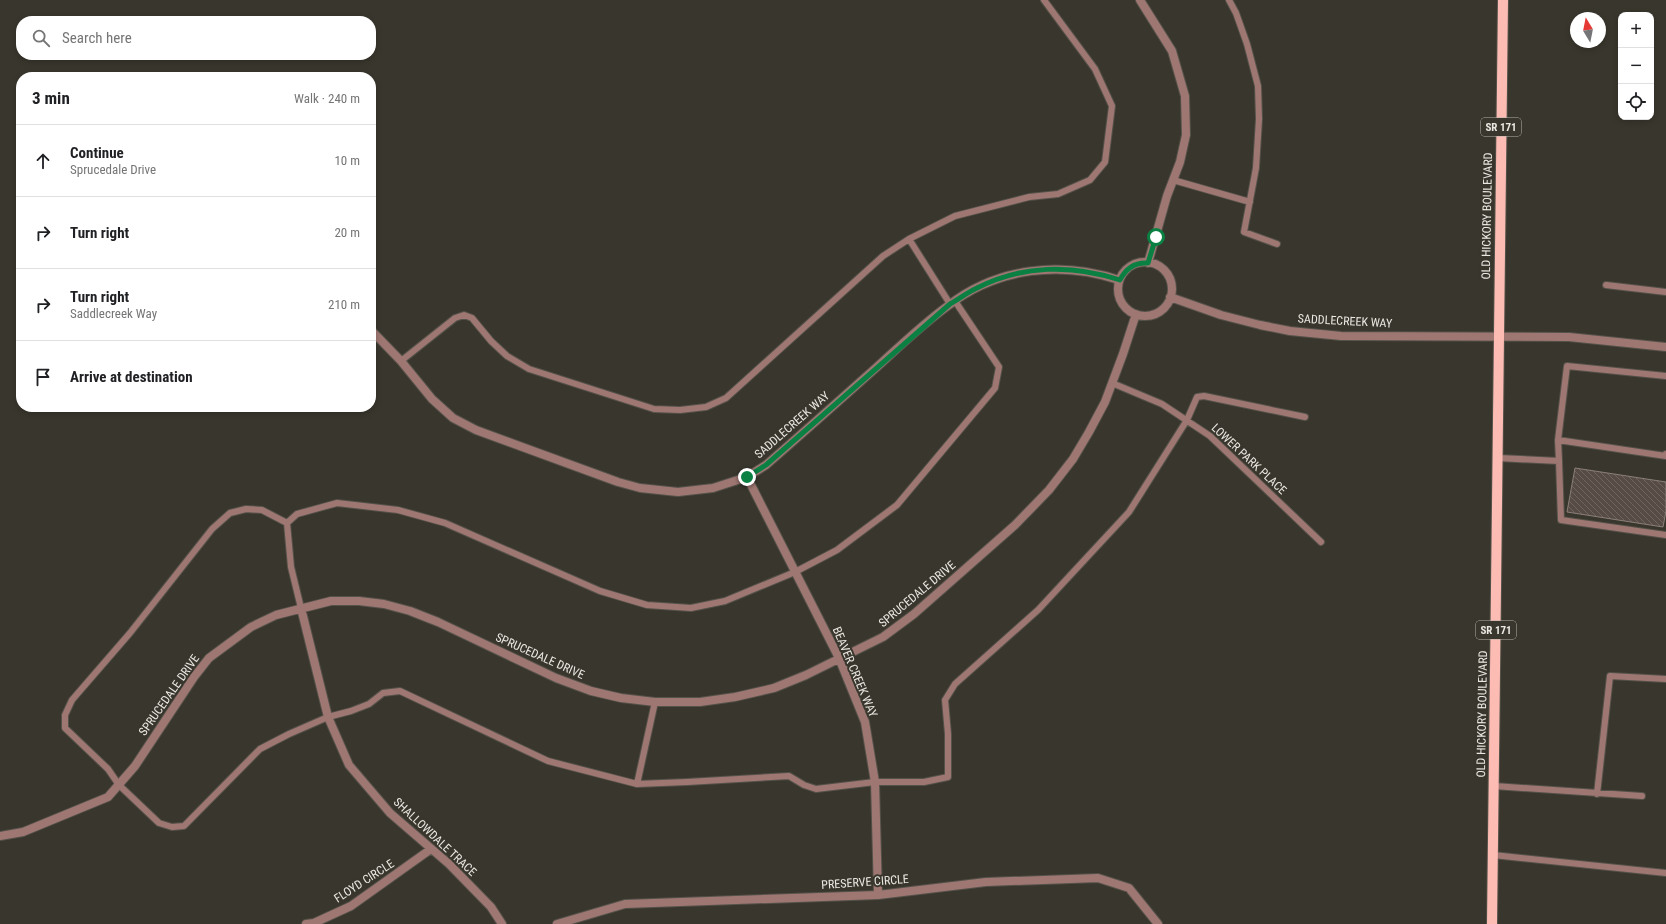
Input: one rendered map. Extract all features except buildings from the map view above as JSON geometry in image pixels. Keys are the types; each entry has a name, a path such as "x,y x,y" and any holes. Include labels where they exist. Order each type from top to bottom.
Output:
{"main road":[{"name":"OLD HICKORY BOULEVARD","path":"1492,924 1503,0"}],"street":[{"path":"1140,0 1172,51 1185,96 1186,135 1180,162 1173,180 1148,263"},
{"path":"1138,263 1148,263 1158,266 1166,272 1171,282 1170,297 1165,307 1157,313 1146,316 1136,314 1124,306 1119,298 1118,289 1120,280 1129,268 1138,263"},
{"name":"SADDLECREEK WAY","path":"376,335 401,361 432,399 453,418 476,430 618,482 640,488 678,492 713,488 747,477 766,465 953,302 977,288 1007,276 1043,269 1073,269 1102,274 1120,280"},
{"name":"SADDLECREEK WAY","path":"1170,297 1221,315 1290,331 1341,336 1499,336"},
{"name":"SPRUCEDALE DRIVE","path":"0,836 24,832 108,797 135,766 194,677 209,658 251,627 276,615 331,601 384,604 410,611 438,622 556,678 591,691 621,698 655,702 700,702 735,697 774,688 806,674 883,637 914,614 1015,525 1049,490 1073,459 1092,426 1112,383 1136,314"},
{"path":"1499,336 1569,338 1666,347"},
{"name":"BEAVER CREEK WAY","path":"747,477 839,658 865,722 875,782 878,895"},
{"name":"SHALLOWDALE TRACE","path":"301,608 328,717 348,765 390,813 449,864 492,908 502,924"},
{"name":"FLOYD CIRCLE","path":"306,924 314,923 351,906 431,849"},
{"name":"PRESERVE CIRCLE","path":"557,924 625,904 878,895 986,882 1098,878 1129,888 1158,924"}],"lane":[{"path":"401,361 455,318 464,315 472,318 491,341 507,356 529,370 654,409 680,410 706,407 726,398 883,256 909,239 955,216 1029,197 1058,194 1090,180 1105,162 1112,106 1094,69 1044,0"},
{"path":"1229,0 1236,13 1247,44 1258,86 1259,119 1256,168 1244,232 1277,244"},
{"path":"1173,180 1250,202"},
{"path":"287,523 297,514 337,503 398,510 445,523 600,591 648,606 691,608 726,601 795,572 837,550 897,505 995,388 999,367 909,239"},
{"path":"1606,285 1666,292"},
{"path":"1666,376 1567,366 1558,440 1561,520 1666,535"},
{"name":"LOWER PARK PLACE","path":"1112,383 1162,404 1210,436 1321,542"},
{"path":"287,523 262,510 246,509 230,513 212,529 130,633 72,700 65,715 65,728 108,770 119,785 159,823 172,827 184,826 260,749 289,734 328,717 351,711 369,704 383,693 400,691 548,761 638,784 789,776 804,785 816,789 875,782 924,782 948,778 948,734 945,700 955,684 1038,610 1129,512 1187,420 1197,397 1204,396 1305,417"},
{"path":"1558,440 1666,456 1666,454"},
{"path":"1498,458 1559,461"},
{"path":"287,523 291,567 301,608"},
{"path":"1597,794 1610,676 1666,679"},
{"path":"638,784 655,702"},
{"path":"1494,786 1642,796"},
{"path":"1493,855 1666,873"}],"route":[{"path":"747,477 766,465 923,326 950,304 977,288 1007,276 1043,269 1073,269 1102,274 1120,280 1125,271 1133,265 1143,262 1148,263 1156,237"}]}
